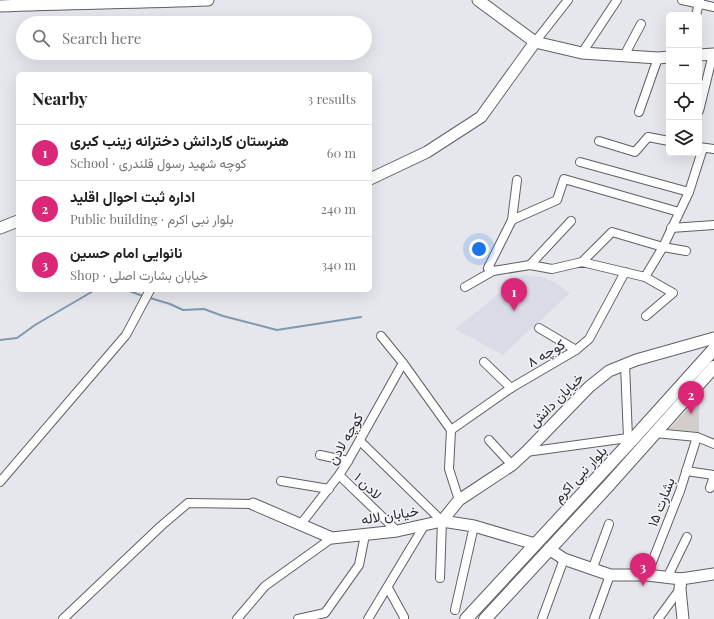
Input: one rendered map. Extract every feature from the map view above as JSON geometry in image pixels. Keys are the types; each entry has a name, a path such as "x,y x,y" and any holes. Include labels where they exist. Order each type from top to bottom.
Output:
{"main road":[{"name":"بلوار نبی اکرم","path":"466,619 714,349"},
{"name":"بلوار نبی اکرم","path":"485,619 548,549 608,486 714,367"},
{"path":"598,477 608,486"}],"street":[{"path":"0,6 208,0"},
{"path":"478,0 534,42 582,53 666,57"},
{"path":"372,178 427,152 481,117 534,42 568,0"},
{"path":"582,53 617,0"},
{"path":"682,0 700,2 714,7"},
{"path":"697,12 700,2"},
{"path":"624,56 641,24"},
{"path":"702,55 714,54 702,100"},
{"path":"639,112 658,58"},
{"path":"599,141 635,152 648,137 666,140"},
{"path":"702,147 714,149"},
{"path":"645,277 663,247 689,192 699,156"},
{"path":"580,162 689,192"},
{"path":"512,220 557,200 564,179 679,212"},
{"path":"493,271 488,268 512,220 517,180"},
{"path":"530,266 571,221"},
{"path":"0,228 16,223"},
{"path":"671,228 714,225"},
{"path":"582,262 612,232 663,247 686,251"},
{"path":"465,287 493,271 530,266 552,269 582,262 645,277 673,293 646,316"},
{"name":"کوچه ۸","path":"451,430 511,388 576,350 589,339 625,272"},
{"path":"0,482 126,335 142,302 149,292"},
{"path":"539,328 576,350"},
{"path":"381,336 403,363 451,430 449,469 460,500"},
{"name":"خیابان دانش","path":"442,521 460,500 512,465 589,387 609,371 636,360 714,338"},
{"path":"484,362 511,388"},
{"name":"کوچه لادن","path":"301,524 329,489 348,461 403,363"},
{"path":"526,452 631,438 625,364"},
{"path":"655,433 697,437 714,444"},
{"name":"بشارت ۱۵","path":"647,575 680,491 697,437"},
{"path":"489,440 512,465"},
{"path":"360,442 442,521 440,578"},
{"path":"320,455 348,461"},
{"path":"686,471 714,476 710,488"},
{"name":"لادن ۱","path":"339,475 397,531"},
{"path":"281,481 329,489"},
{"path":"63,619 161,526 188,503 253,504"},
{"name":"خیابان لاله","path":"253,504 332,538 397,531 442,521 474,526 536,544"},
{"path":"592,570 609,524"},
{"path":"368,619 424,526"},
{"path":"455,610 474,526"},
{"path":"298,619 326,613 359,565 365,535"},
{"path":"667,578 687,537"},
{"path":"237,619 265,586 332,538"},
{"path":"548,549 564,559 610,575 647,575 667,578 681,584"},
{"path":"542,619 564,559"},
{"path":"658,619 681,584 714,574"},
{"path":"594,619 610,575"},
{"path":"681,584 683,619"},
{"path":"388,588 404,619"}],"shaded area":[{"path":"522,275 542,277 556,283 570,293 503,355 455,329"}],"building":[{"path":"699,398 699,432 669,429 680,417"}],"waterway":[{"path":"0,340 17,338 35,325 92,292"},
{"path":"132,292 143,296"},
{"path":"147,297 170,304 183,310 204,309 223,316 277,330 361,317"}],"place":[{"name":"هنرستان کاردانش دخترانه زینب کبری","path":"514,311"},
{"name":"اداره ثبت احوال اقلید","path":"691,414"},
{"name":"نانوایی امام حسین","path":"643,586"}]}
